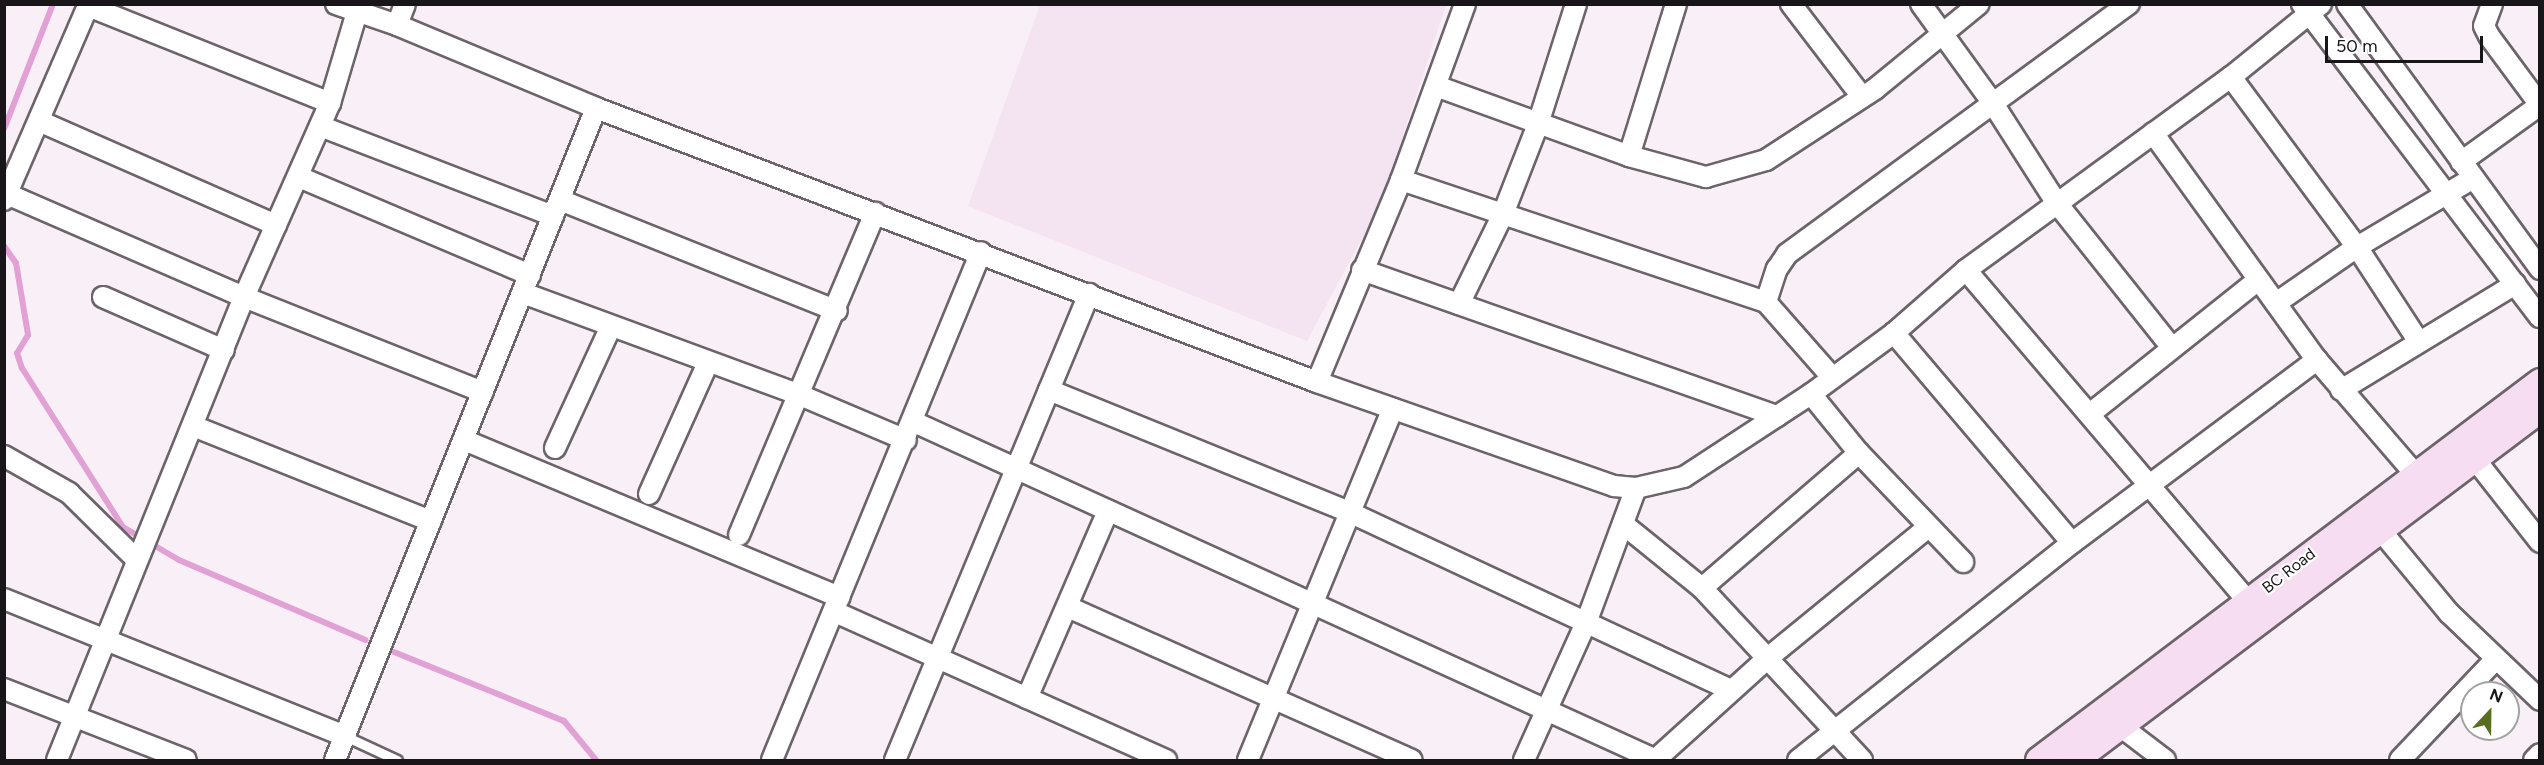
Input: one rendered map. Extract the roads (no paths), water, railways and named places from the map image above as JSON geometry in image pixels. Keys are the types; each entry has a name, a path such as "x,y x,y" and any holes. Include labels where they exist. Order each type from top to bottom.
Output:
{"street":[{"path":"336,4 397,25 597,108 981,252 1317,382 1614,486 1636,488 1684,477 1812,394 1894,333 1966,270 2231,76 2311,8 2445,192 2540,317"},
{"path":"397,25 405,4"},
{"path":"1317,382 1401,180 1465,4"},
{"path":"1460,304 1503,214 1538,124 1576,4"},
{"path":"1629,156 1676,4"},
{"path":"1791,4 1862,97"},
{"path":"1921,4 1994,105 2056,202 2172,348"},
{"path":"1436,86 1629,156 1706,177 1732,172 1766,160 1862,97 1979,4"},
{"path":"1766,302 1778,268 1787,254 1994,105 2129,4"},
{"path":"2347,4 2538,266"},
{"path":"2276,303 2357,247 2445,192 2540,105 2484,26 2492,4"},
{"path":"330,103 89,5 6,197 244,297 483,392"},
{"path":"57,760 108,641 139,555 244,297 330,103 357,12"},
{"path":"2231,76 2357,247 2419,342"},
{"path":"335,760 597,108"},
{"path":"39,121 276,225"},
{"path":"320,126 556,208 837,311"},
{"path":"2152,133 2317,360 2416,475"},
{"path":"299,177 611,326 708,363 910,431 1017,472 1313,603 1655,760 1769,657 1927,528"},
{"path":"1401,180 1766,302 1832,377"},
{"path":"739,535 837,311 875,213"},
{"path":"772,760 910,431 981,252"},
{"path":"1362,270 1777,416"},
{"path":"1966,270 2091,413 2249,602"},
{"path":"2091,413 2258,280"},
{"path":"2341,390 2515,284"},
{"path":"901,759 939,658 1089,294"},
{"path":"103,297 224,350"},
{"path":"555,448 611,326"},
{"path":"1894,333 2072,543"},
{"path":"1798,760 2072,543 2151,487 2317,360"},
{"path":"650,494 708,363"},
{"name":"BC Road","path":"2039,760 2249,602 2372,520 2416,475 2540,382"},
{"path":"1049,390 1349,512 1731,690"},
{"path":"1812,394 1859,453 1927,528 1963,562"},
{"path":"2073,760 2120,725 2372,520 2474,458 2540,408"},
{"path":"1248,760 1275,700 1349,512 1393,409"},
{"path":"193,426 431,521"},
{"path":"464,440 838,605 939,658 1166,760"},
{"path":"1702,588 1859,453"},
{"path":"4,456 69,493 139,555"},
{"path":"2474,458 2540,542"},
{"path":"1524,760 1586,623 1636,488"},
{"path":"1027,698 1108,511"},
{"path":"2372,520 2449,613 2540,700"},
{"path":"1623,524 1702,588 1769,657 1862,760"},
{"path":"4,599 345,736"},
{"path":"1068,607 1412,760"},
{"path":"2400,760 2496,659"},
{"path":"4,688 186,760"},
{"path":"2120,725 2165,760"},
{"path":"2534,760 2540,754"}],"lane":[{"path":"345,736 397,760"}],"waterway":[{"path":"4,129 53,4"},
{"path":"4,246 16,263 28,335 17,353 22,368 123,527 179,560 366,640"},
{"path":"394,652 564,721 596,760"}]}
